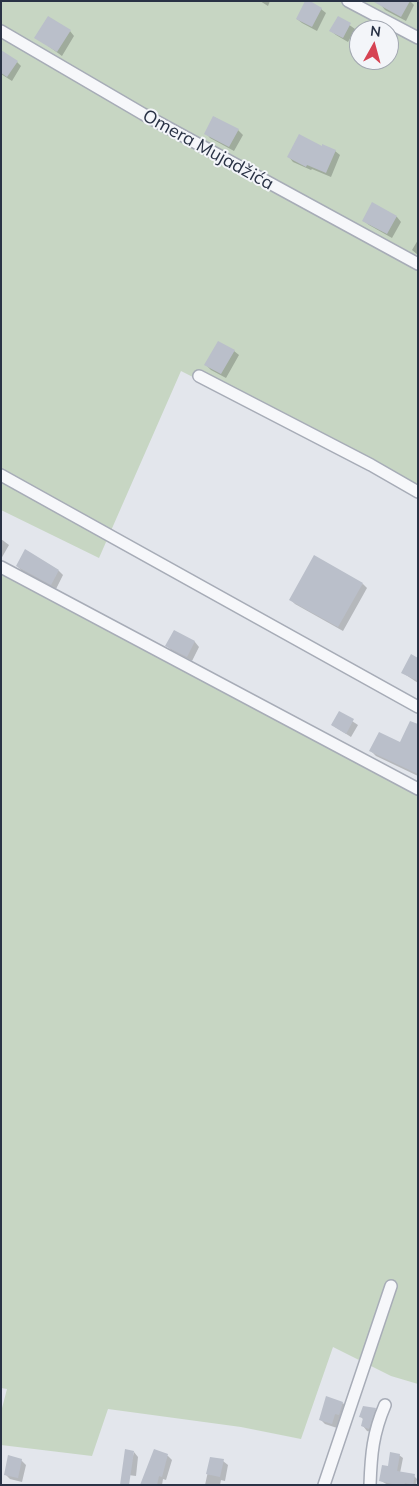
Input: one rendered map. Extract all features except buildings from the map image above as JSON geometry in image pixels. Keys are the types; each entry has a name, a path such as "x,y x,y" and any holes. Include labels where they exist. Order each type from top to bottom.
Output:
{"street":[{"path":"348,1 418,38"},
{"name":"Omera Mujadžića","path":"1,31 143,114 418,264"},
{"path":"199,376 371,465 418,492"},
{"path":"1,475 418,707"},
{"path":"1,567 418,789"},
{"path":"324,1485 391,1286"},
{"path":"370,1485 373,1441 376,1426 385,1405"}],"green space":[{"path":"1,1 418,1 418,491 181,371 99,558 1,510"},
{"path":"1,564 418,788 418,1384 391,1376 333,1347 301,1439 241,1427 108,1409 92,1456 1,1445 1,1412 7,1389 1,1388"}]}
